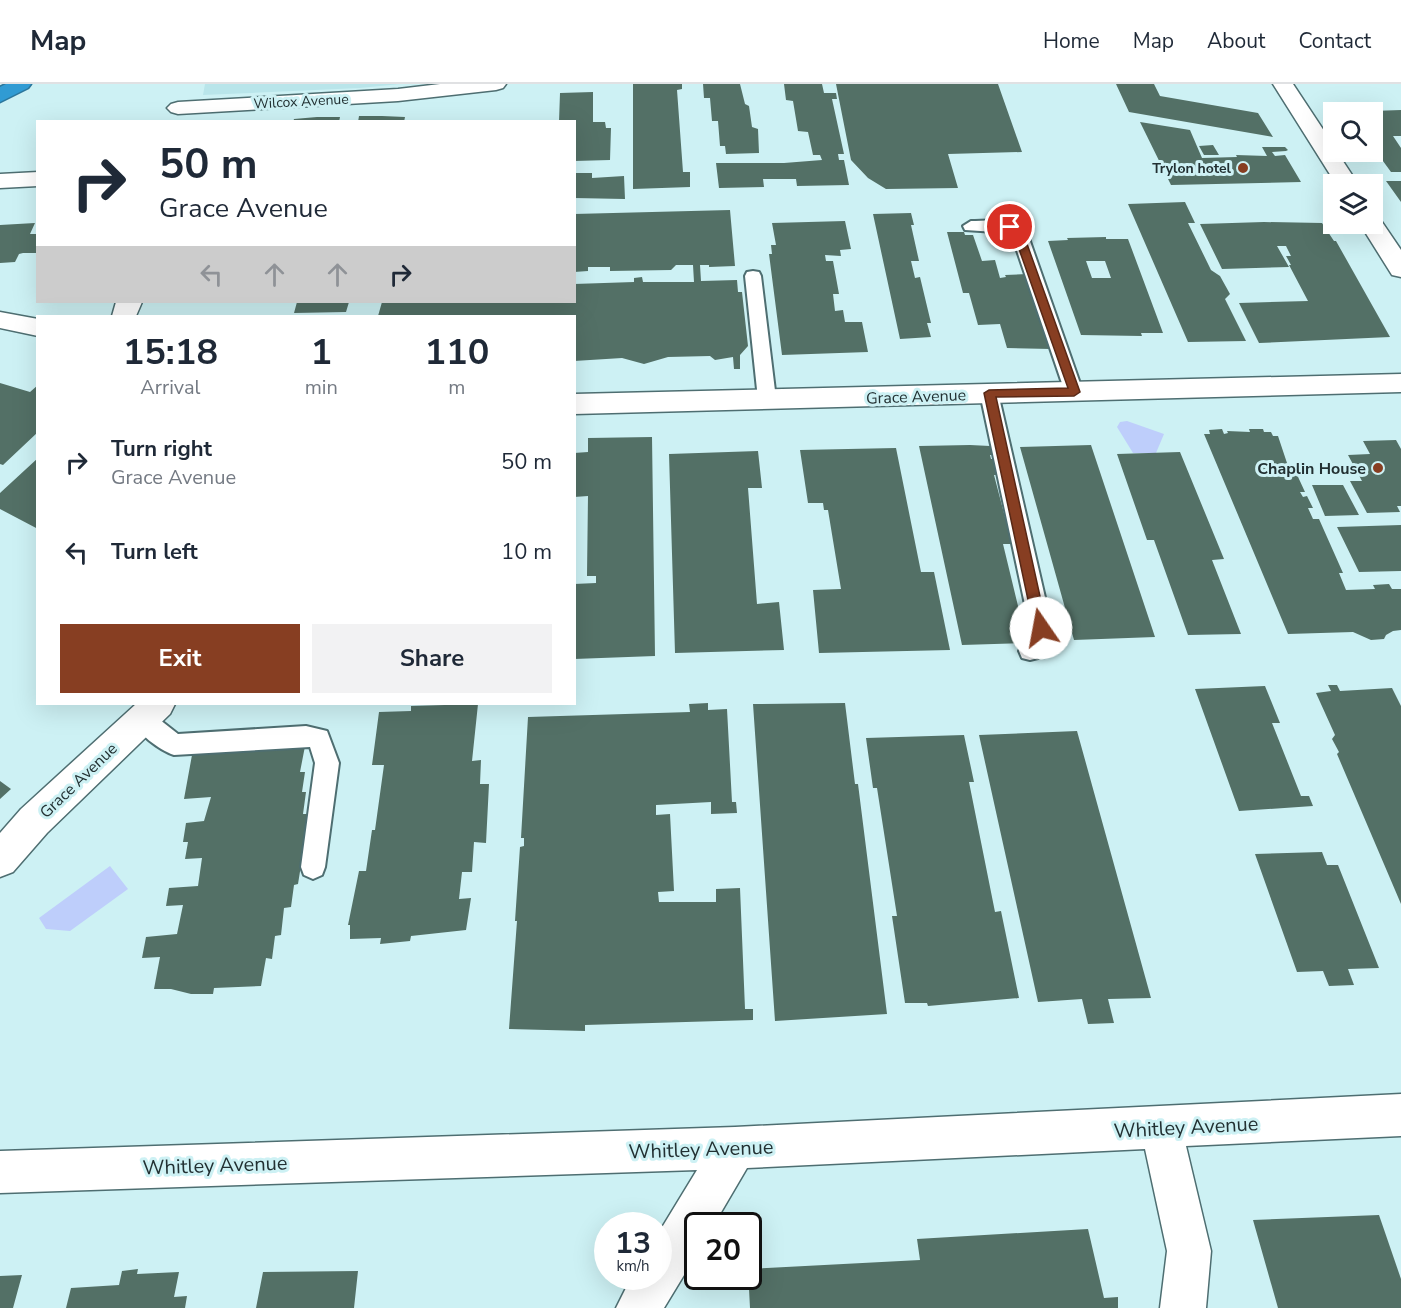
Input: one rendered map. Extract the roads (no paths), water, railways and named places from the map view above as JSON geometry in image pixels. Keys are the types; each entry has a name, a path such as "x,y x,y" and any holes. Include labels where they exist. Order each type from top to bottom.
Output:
{"highway":[{"path":"0,96 21,84"}],"street":[{"path":"177,115 183,84"},
{"name":"Wilcox Avenue","path":"177,115 496,84"},
{"path":"1283,84 1341,174"},
{"path":"0,181 36,179"},
{"path":"1378,234 1401,269"},
{"path":"0,320 36,328"},
{"name":"Grace Avenue","path":"576,404 1401,383"},
{"name":"Grace Avenue","path":"0,860 34,821 150,711"},
{"name":"Whitley Avenue","path":"0,1172 735,1148 1401,1115"},
{"path":"1161,1128 1189,1251 1191,1300"},
{"path":"672,1253 735,1148"},
{"path":"639,1308 650,1290"}],"lane":[{"path":"971,226 1010,227 1018,230 1074,392"},
{"path":"753,276 767,399"},
{"path":"989,393 1041,628 1030,651"},
{"path":"150,711 174,745 306,736 319,738 327,763 313,867"}],"place":[{"name":"Trylon hotel","path":"1243,168"},
{"name":"Chaplin House","path":"1378,468"}]}
